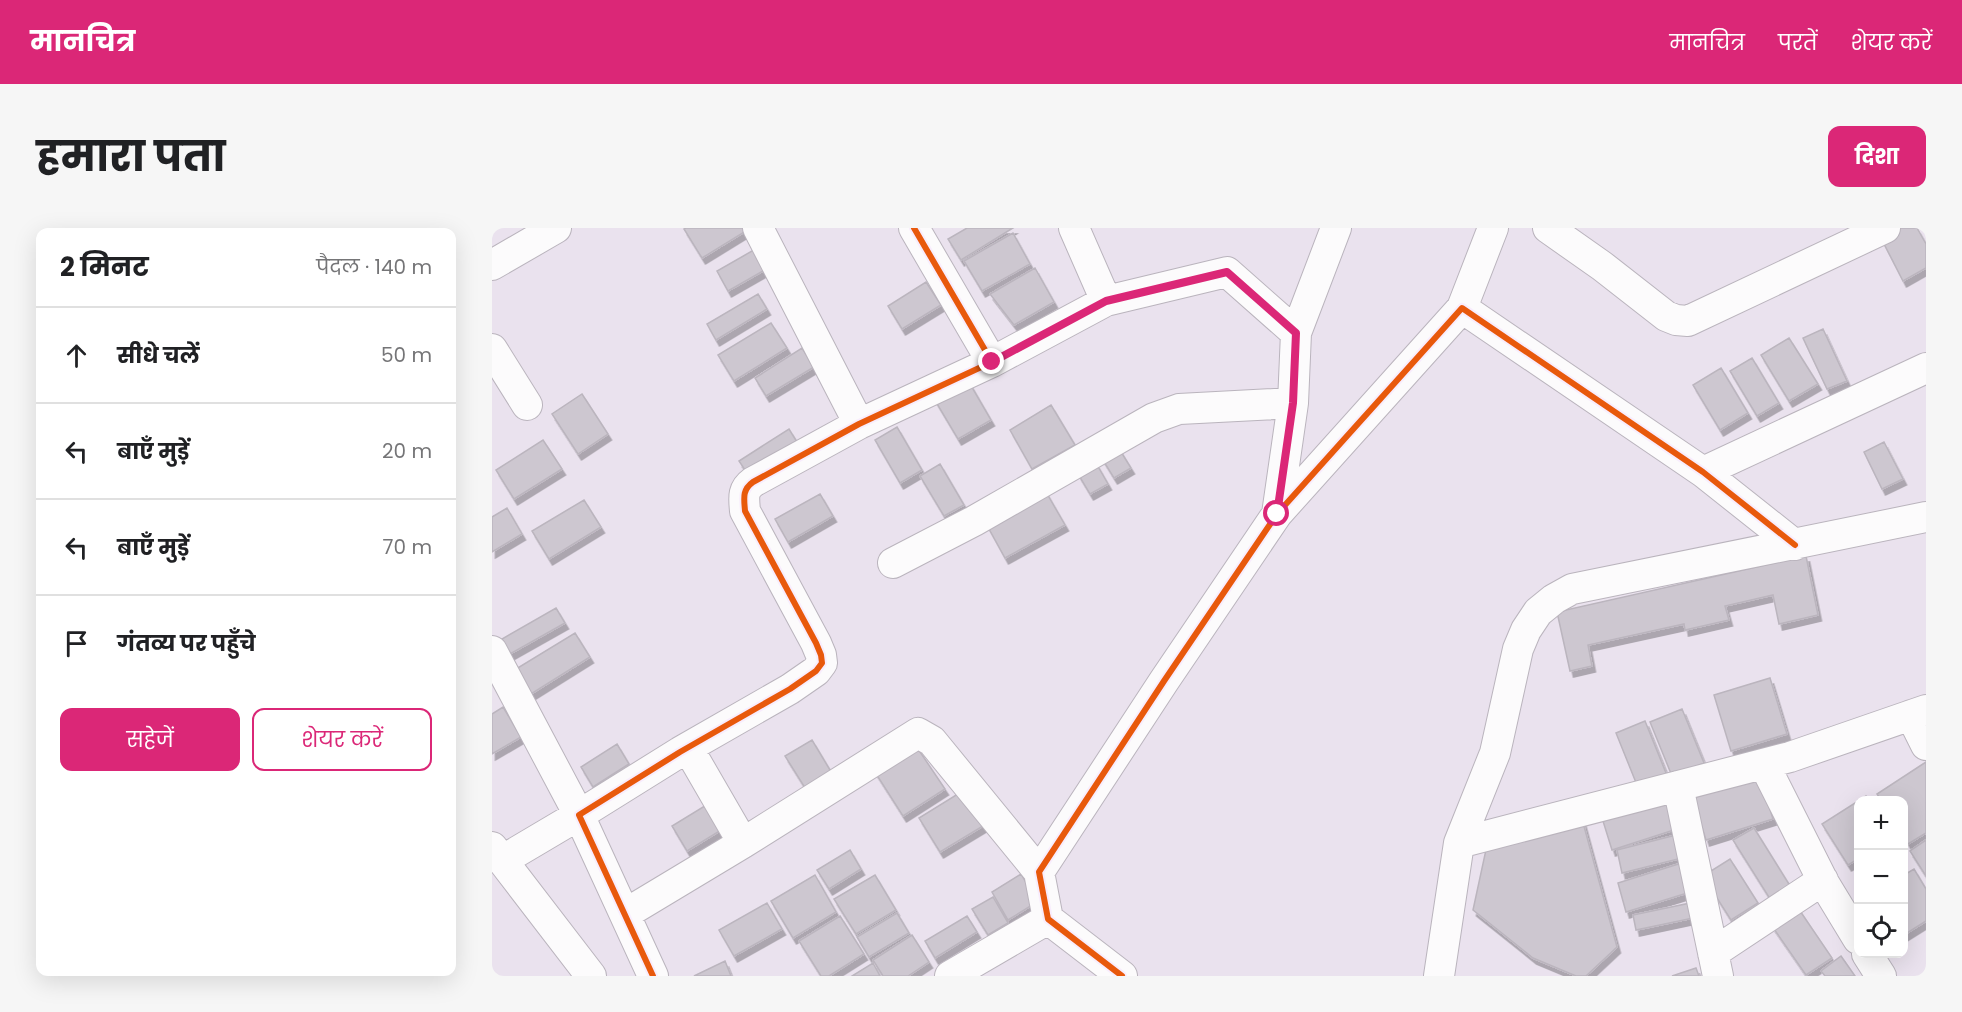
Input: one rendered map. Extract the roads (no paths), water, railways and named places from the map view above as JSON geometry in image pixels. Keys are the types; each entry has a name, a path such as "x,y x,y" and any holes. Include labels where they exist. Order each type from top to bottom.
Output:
{"street":[{"path":"492,265 556,228"},
{"path":"758,228 859,424"},
{"path":"914,228 992,362"},
{"path":"1074,228 1106,301"},
{"path":"1277,514 1293,403 1296,333 1336,228"},
{"path":"1040,872 1164,681 1277,514 1462,308 1492,228"},
{"path":"1548,228 1602,266 1666,316 1688,321 1885,228"},
{"path":"591,976 497,854 579,815 790,689 816,671 822,663 816,643 745,511 744,493 747,486 859,424 992,362 1106,301 1227,272 1296,333"},
{"path":"1462,308 1703,472 1795,545"},
{"path":"492,349 527,405"},
{"path":"1703,472 1926,368"},
{"path":"893,564 974,521 1154,418 1179,409 1293,403"},
{"path":"1438,976 1459,843 1495,753 1518,649 1526,630 1538,612 1554,599 1572,589 1926,517"},
{"path":"493,657 579,815 653,976"},
{"path":"1459,843 1790,757 1918,713 1926,745"},
{"path":"625,914 918,733 932,741 1040,872 1048,918 1122,976"},
{"path":"688,748 743,843"},
{"path":"1764,764 1823,880 1854,932"},
{"path":"1678,786 1715,964 1823,880"},
{"path":"950,976 1048,918"},
{"path":"1870,958 1881,976"}]}
